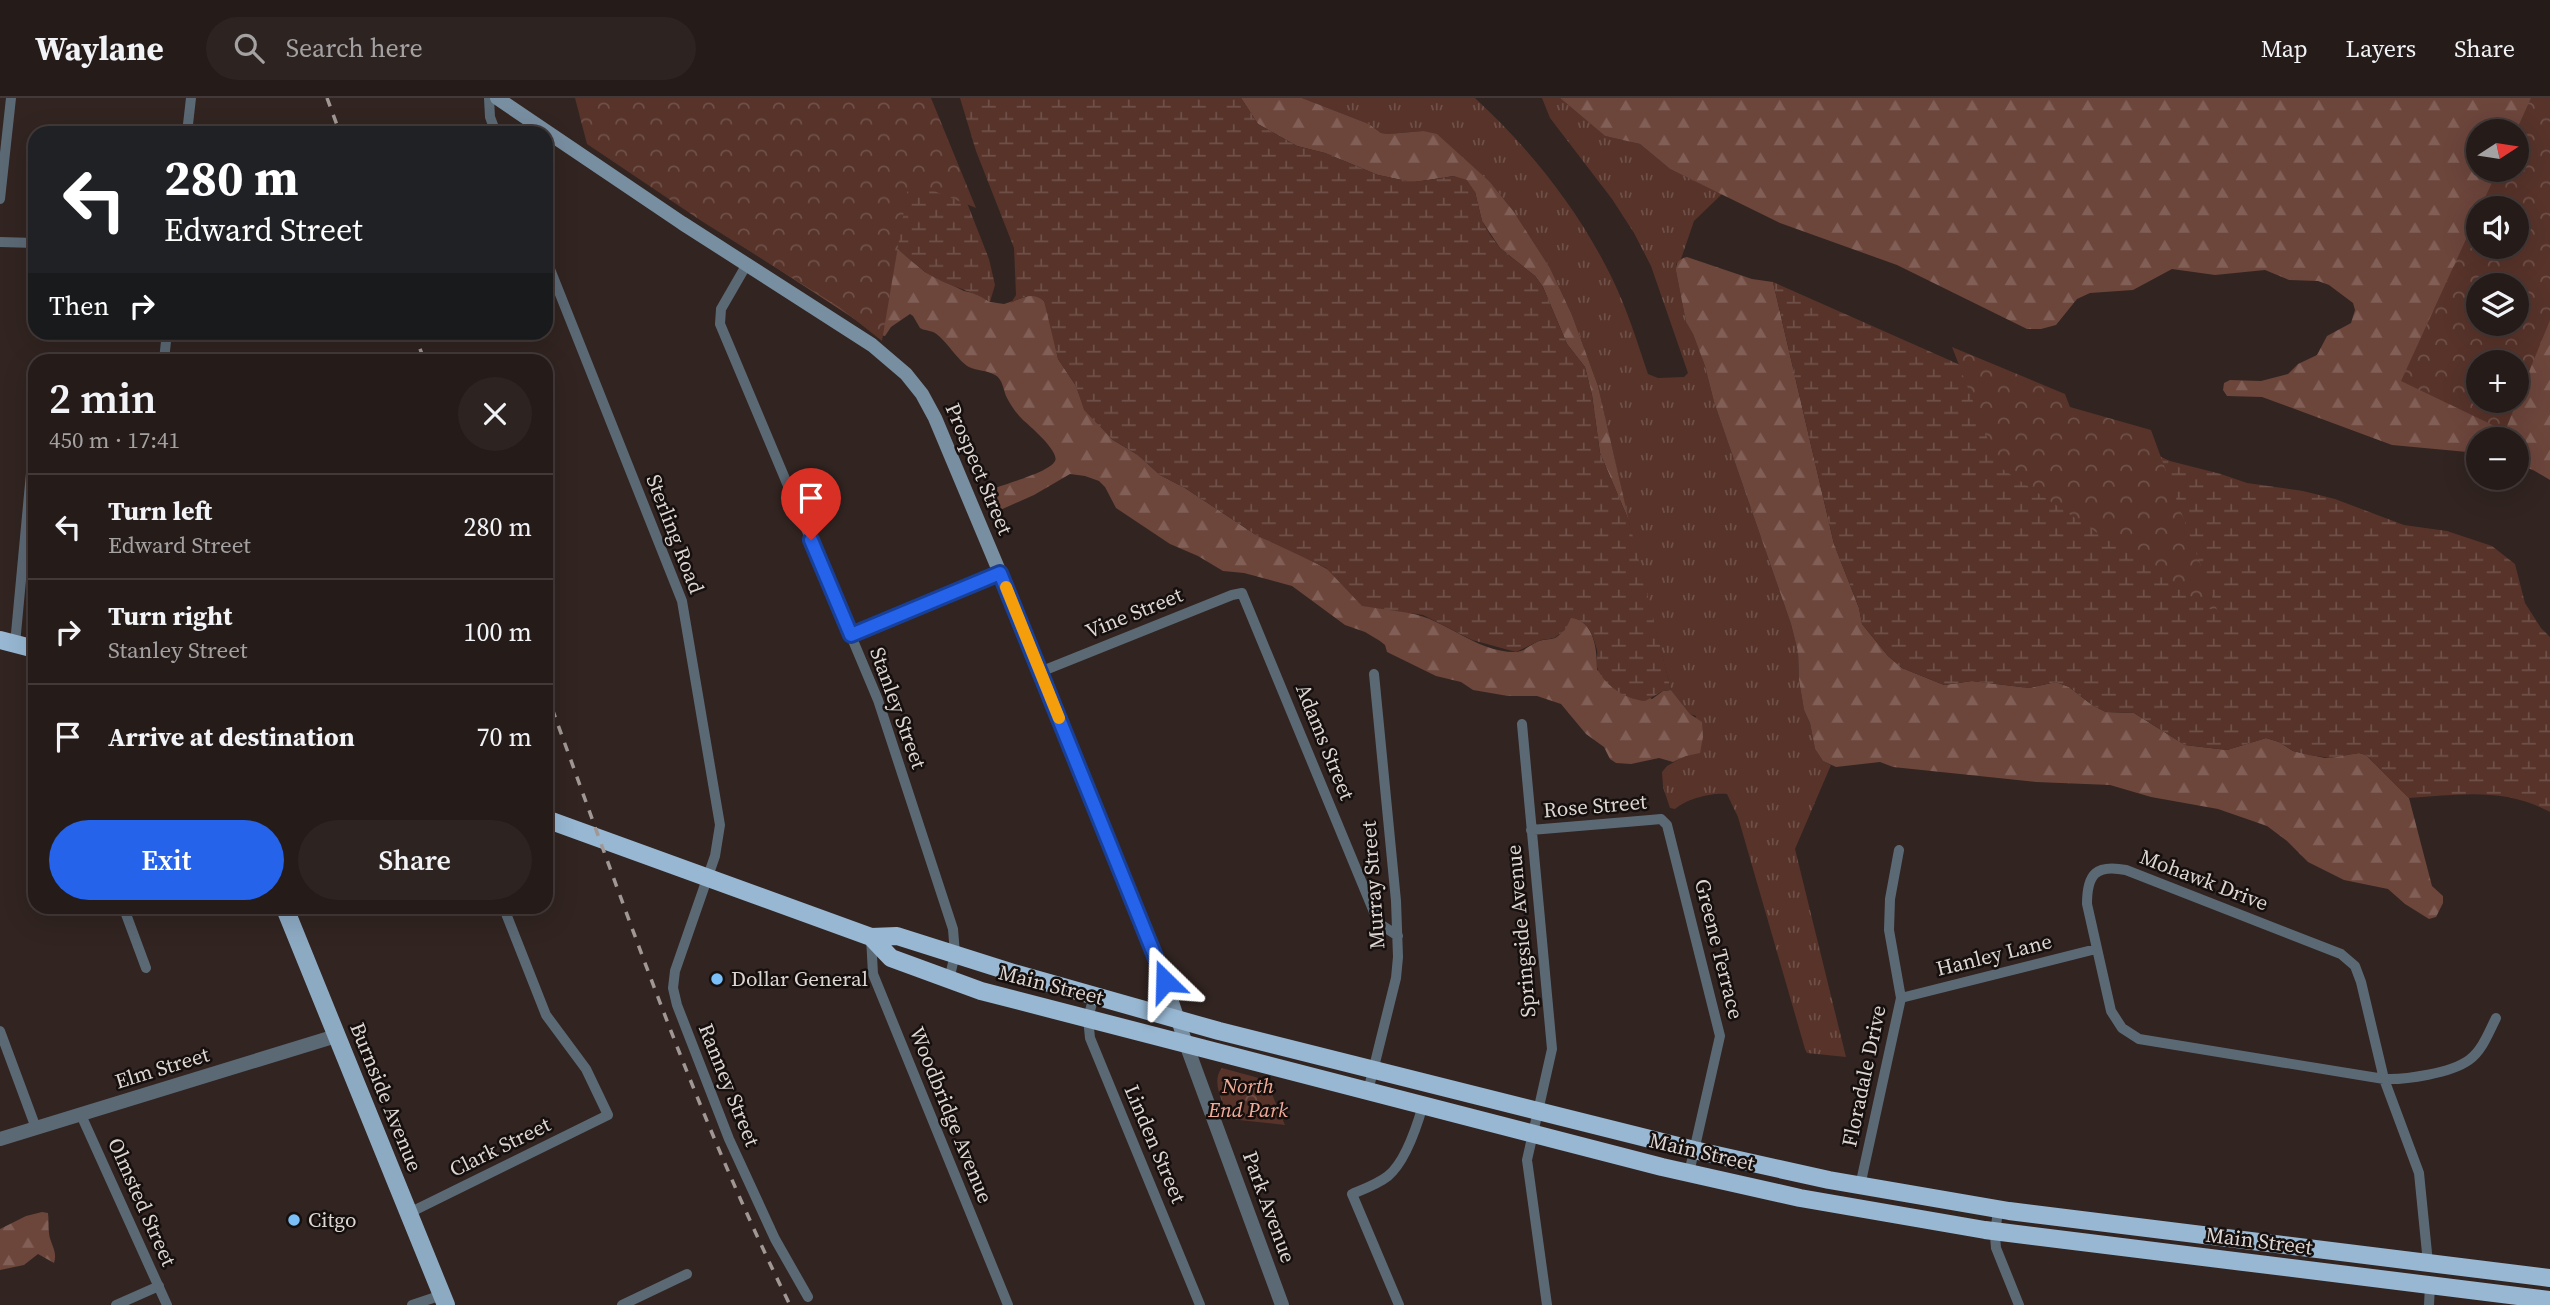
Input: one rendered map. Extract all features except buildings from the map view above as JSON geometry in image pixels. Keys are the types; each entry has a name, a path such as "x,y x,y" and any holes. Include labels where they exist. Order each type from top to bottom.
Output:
{"highway":[{"path":"7,642 28,647"},
{"name":"Main Street","path":"553,822 871,937 897,936 1178,1020 1694,1150 1860,1186 1998,1209 2550,1278"},
{"name":"Main Street","path":"871,937 891,958 987,993 1689,1173 1845,1206 1995,1231 2550,1300"},
{"path":"2119,1246 2121,1225"}],"main road":[{"name":"Prospect Street","path":"497,98 539,126"},
{"name":"Prospect Street","path":"553,135 872,345 896,364 928,404 1000,573 1165,981 1186,1044"},
{"name":"Burnside Avenue","path":"287,914 444,1300"}],"street":[{"path":"0,199 11,98"},
{"path":"182,98 191,98 188,126"},
{"path":"489,98 493,126"},
{"path":"0,242 28,243"},
{"name":"Stanley Street","path":"747,264 721,309 720,324 878,700 953,929 956,954 949,980"},
{"name":"Sterling Road","path":"553,276 682,601 720,825 718,846 708,877"},
{"path":"7,642 28,489"},
{"path":"851,635 1000,573"},
{"name":"Vine Street","path":"1040,672 1242,593"},
{"name":"Adams Street","path":"1242,593 1374,912 1380,925 1398,936"},
{"name":"Murray Street","path":"1368,1091 1396,978 1398,936 1374,674"},
{"name":"Springside Avenue","path":"1522,724 1552,1049 1532,1133 1527,1170 1547,1305"},
{"name":"Rose Street","path":"1531,830 1661,819"},
{"name":"Greene Terrace","path":"1661,819 1667,825 1670,835 1720,1036 1689,1173"},
{"name":"Floradale Drive","path":"1860,1186 1900,998 1889,930 1890,899 1899,850"},
{"name":"Mohawk Drive","path":"2384,1079 2139,1039 2122,1028 2111,1012 2087,904 2087,889 2095,873 2109,867 2126,870 2341,954 2355,966 2384,1079 2419,1173 2428,1263"},
{"name":"Ranney Street","path":"708,877 675,971 673,988 677,1005 729,1139 775,1239 808,1297"},
{"path":"126,914 146,968"},
{"name":"Clark Street","path":"409,1213 608,1115 586,1069 546,1014 506,914"},
{"name":"Woodbridge Avenue","path":"871,937 873,974 1007,1305"},
{"name":"Hanley Lane","path":"1900,998 2096,949"},
{"name":"Linden Street","path":"1094,996 1088,1018 1091,1041 1200,1305"},
{"path":"2384,1079 2454,1068 2470,1059 2483,1043 2496,1018"},
{"path":"0,1031 36,1128"},
{"name":"Elm Street","path":"0,1139 336,1036"},
{"name":"Park Avenue","path":"1186,1044 1281,1305"},
{"path":"1399,1305 1352,1194 1380,1181 1393,1171 1414,1134 1423,1105"},
{"name":"Olmsted Street","path":"81,1115 167,1305"},
{"path":"1998,1209 1996,1248 2019,1305"},
{"path":"621,1305 687,1274"},
{"path":"2429,1305 2430,1285"},
{"path":"116,1305 159,1286"},
{"path":"412,1305 444,1300"}],"green space":[{"path":"575,98 931,98 976,208 909,181 882,341 839,307 703,222 587,144"},
{"path":"926,98 989,259 995,285 990,302 932,276 873,227"},
{"path":"960,98 1241,98 1258,124 1297,146 1325,153 1378,175 1407,181 1454,176 1467,180 1475,192 1482,221 1491,236 1500,248 1535,276 1543,287 1567,344 1585,367 1600,453 1629,521 1671,690 1663,691 1645,701 1632,698 1613,688 1598,670 1597,650 1591,634 1586,625 1577,619 1571,618 1565,630 1554,638 1541,640 1516,652 1472,640 1423,615 1362,606 1326,568 1256,535 1185,488 1160,475 1138,455 1113,440 1084,410 1076,386 1058,359 1044,301 1032,296 1011,303 1016,295 1014,248 976,151"},
{"path":"1241,98 1302,98 1369,124 1381,133 1423,131 1437,134 1490,182 1514,212 1550,268 1572,315 1598,386 1629,521 1600,453 1585,367 1567,344 1543,287 1535,276 1500,248 1482,221 1475,192 1454,176 1407,181 1378,175 1325,153 1297,146 1258,124"},
{"path":"1302,98 1475,98 1534,160 1584,228 1617,290 1648,374 1658,378 1684,377 1688,373 1651,266 1612,199 1550,118 1542,98 1560,98 1605,136 1640,144 1670,169 1722,194 1694,221 1681,259 1676,264 1676,271 1686,322 1705,366 1714,402 1791,624 1798,652 1804,710 1810,723 1815,749 1823,761 1831,765 1795,849 1846,1057 1807,1053 1805,1049 1738,817 1727,794 1700,797 1675,809 1670,808 1663,787 1662,772 1685,756 1696,716 1690,714 1671,690 1638,562 1598,386 1572,315 1550,268 1514,212 1490,182 1423,131 1381,133 1369,124"},
{"path":"1560,98 2550,98 2550,480 2529,468 2529,427 2466,427 2466,452 2392,445 2262,397 2227,396 2223,390 2224,383 2230,380 2261,381 2288,374 2298,364 2317,355 2327,336 2351,323 2355,310 2353,303 2329,285 2318,281 2289,280 2265,270 2215,275 2172,269 2133,290 2090,293 2077,299 2056,325 2027,329 1897,265 1780,223 1670,169 1640,144 1605,136"},
{"path":"2531,98 2550,98 2550,320 2529,372 2529,350 2466,350 2466,412 2401,381 2466,239 2466,259 2529,259 2529,196 2486,196 2492,182 2529,182 2529,119 2521,119"},
{"path":"674,201 873,227 925,272 964,291 978,294 990,302 1004,304 1031,295 1038,296 1047,307 1058,359 1076,386 1085,410 1113,440 1138,455 1160,475 1185,488 1256,535 1299,554 1409,613 1423,616 1487,647 1518,652 1539,641 1558,636 1571,617 1579,620 1593,638 1597,670 1652,699 1663,691 1671,690 1690,714 1702,722 1700,753 1673,762 1659,758 1631,764 1616,763 1610,759 1604,747 1586,734 1561,704 1537,696 1508,696 1473,690 1461,682 1436,676 1387,652 1380,641 1345,625 1292,586 1244,573 1223,571 1170,544 1116,508 1105,487 1099,481 1085,476 1070,474 1034,495 998,511 990,511 985,497 987,491 1044,470 1055,461 1053,452 1044,439 1014,410 998,377 965,364 939,336 920,328 910,314 891,327 885,336 879,335"},
{"path":"1687,257 1752,279 1773,282 1834,544 1859,608 1862,624 1888,656 1902,668 1944,685 1972,681 2029,688 2056,682 2069,687 2106,712 2134,713 2185,745 2227,750 2266,738 2293,751 2325,758 2359,753 2366,755 2409,798 2432,886 2443,896 2443,903 2436,917 2429,919 2388,889 2344,880 2308,862 2267,826 2218,809 2151,797 2110,785 2036,782 1893,767 1880,762 1836,767 1823,761 1815,749 1810,723 1804,710 1798,652 1791,624 1714,402 1705,366 1686,322 1676,266 1681,259"},
{"path":"1773,282 2170,461 2247,483 2303,491 2335,499 2404,525 2447,531 2492,546 2515,564 2525,603 2550,637 2550,812 2515,799 2481,794 2409,798 2366,755 2359,753 2332,758 2308,755 2266,738 2227,750 2185,745 2134,713 2106,712 2069,687 2056,682 2029,688 1972,681 1944,685 1902,668 1888,656 1862,624 1859,608 1834,544"},
{"path":"1952,347 2065,394 2070,407 2151,430 2219,615 1998,466"},
{"path":"2468,413 2512,413 2507,427 2497,427"},
{"name":"North End Park","path":"1222,1068 1266,1080 1285,1125 1230,1119 1217,1080"},
{"path":"48,1213 54,1263 38,1254 24,1265 0,1270 0,1229 26,1216"}],"railway":[{"path":"327,98 337,126"},
{"path":"417,340 422,354"},
{"path":"553,711 690,1079 754,1230 790,1305"}],"slow traffic":[{"path":"1006,587 1059,718"}],"place":[{"name":"Dollar General","path":"717,979"},
{"name":"Citgo","path":"294,1220"}],"route":[{"path":"811,540 851,635 1000,573 1165,981"}]}
